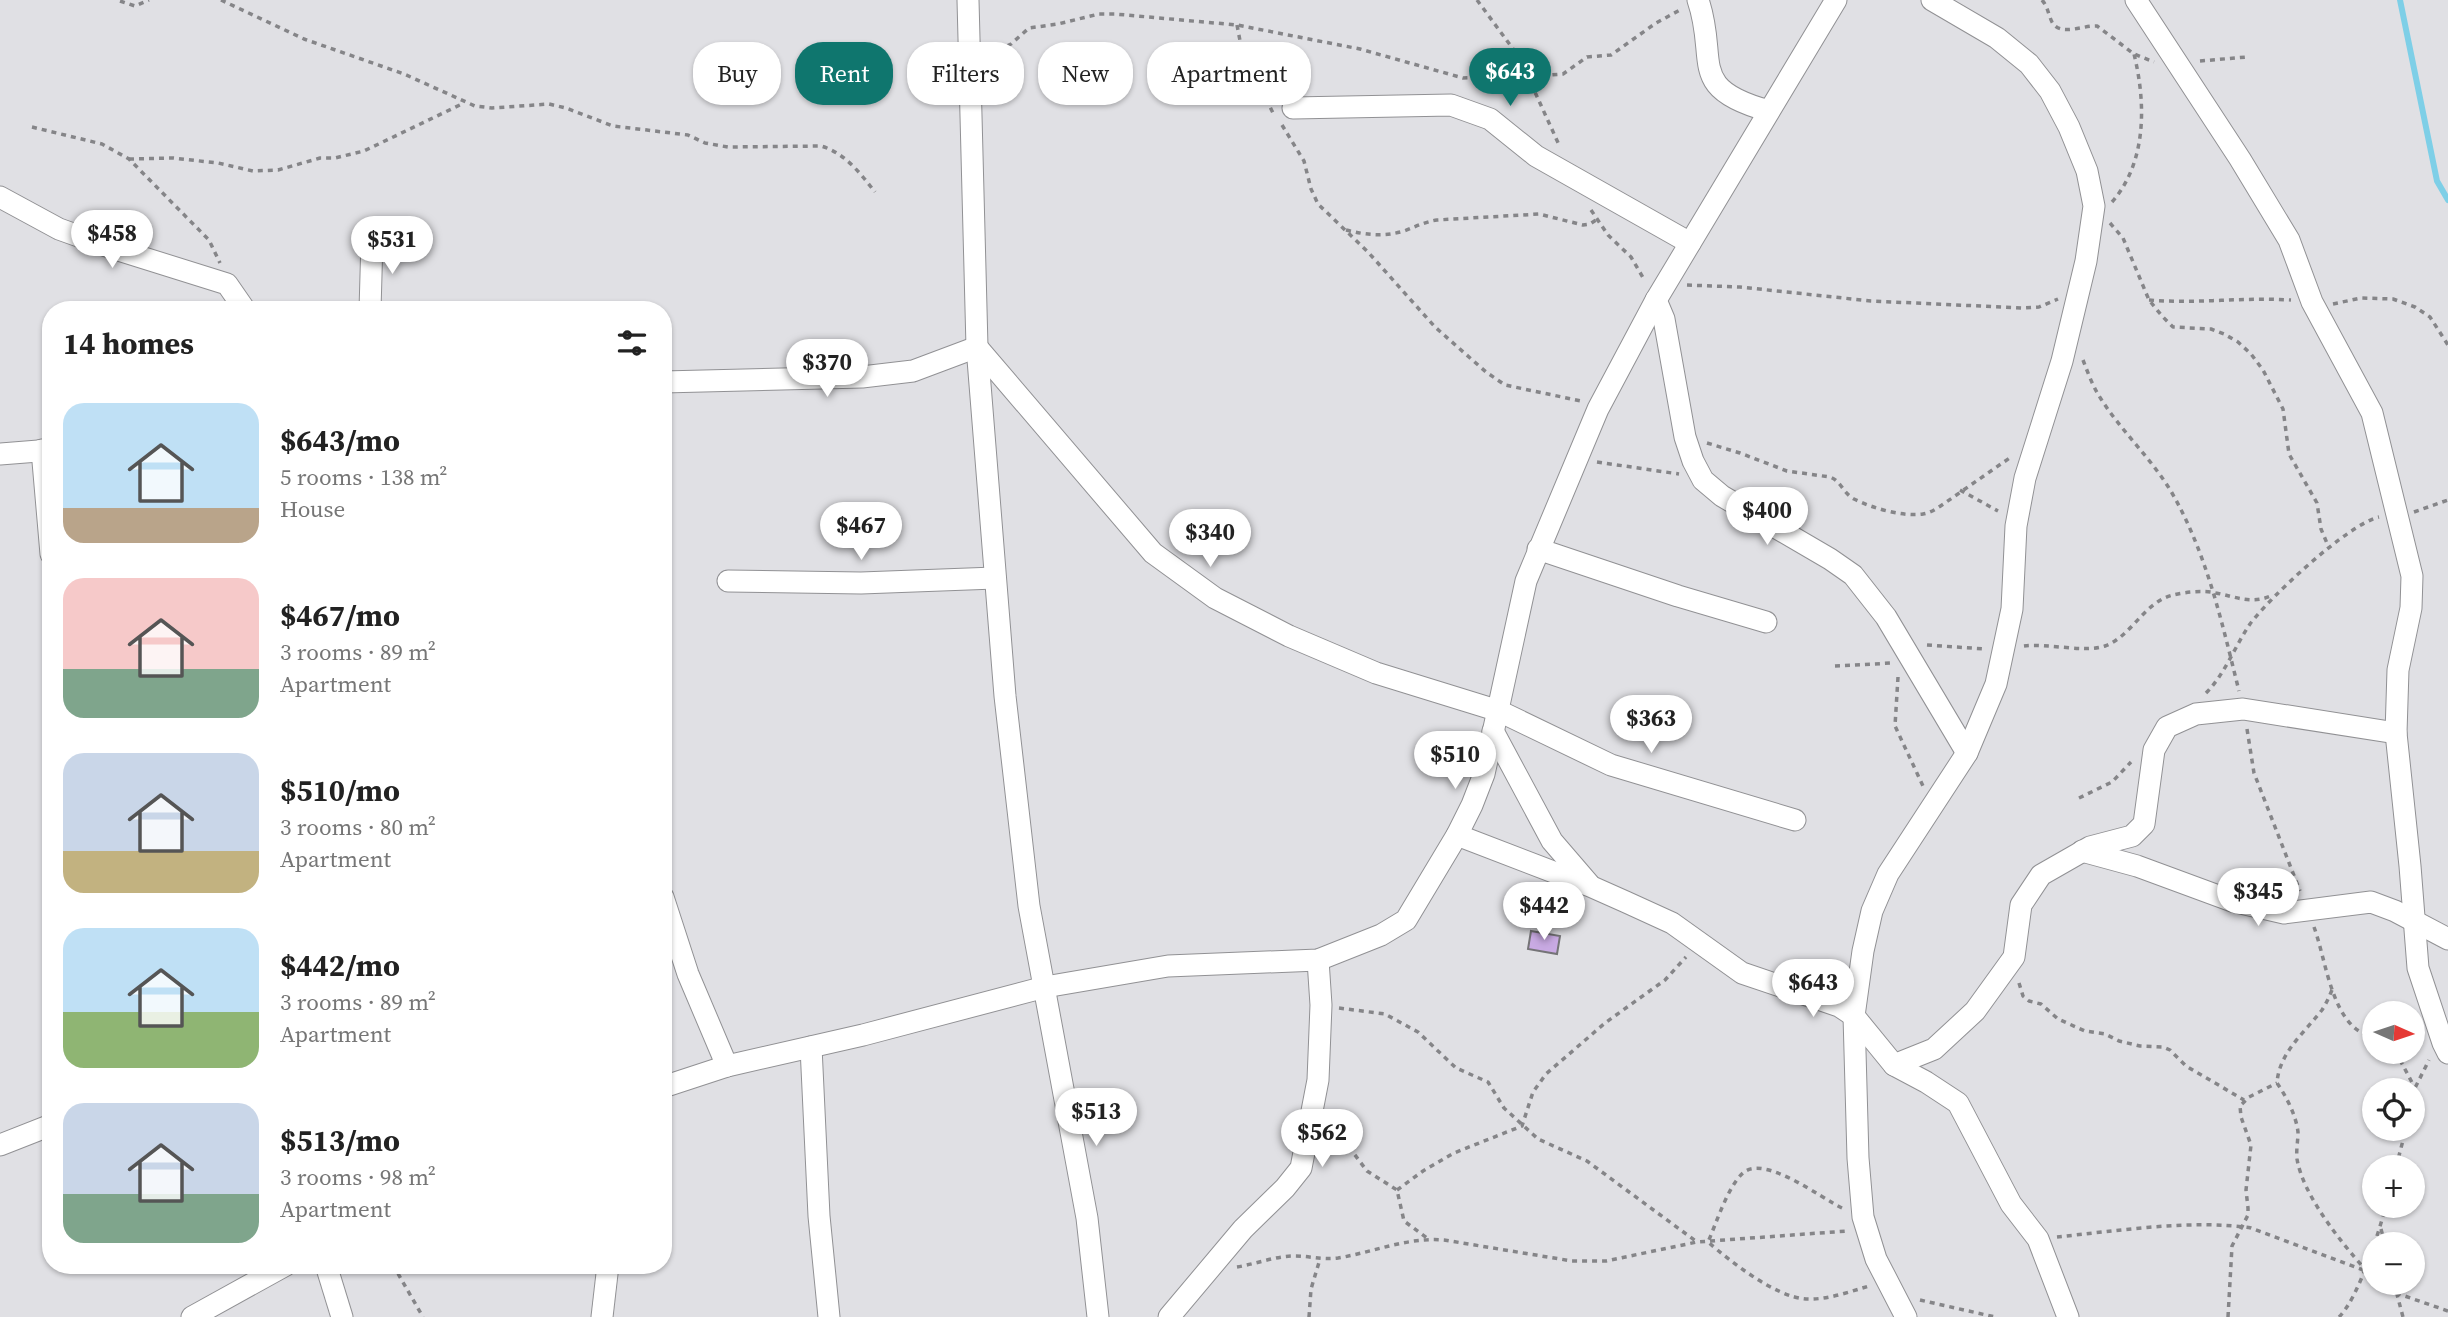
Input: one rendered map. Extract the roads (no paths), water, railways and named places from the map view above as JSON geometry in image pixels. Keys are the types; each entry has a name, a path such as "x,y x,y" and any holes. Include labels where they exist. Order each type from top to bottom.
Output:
{"street":[{"path":"968,0 977,347 1005,696 1030,906 1087,1218 1098,1317"},
{"path":"672,1084 727,1066 1045,987 1168,966 1318,960 1381,935 1406,920 1457,835 1484,774 1519,608 1538,549 1598,409 1660,292 1836,0"},
{"path":"1906,1317 1876,1259 1865,1223 1857,1158 1854,1016 1863,951 1872,911 1888,874 1968,753 1996,684 2012,609 2017,526 2025,478 2059,372 2098,210 2087,171 2069,127 2050,91 2029,64 1997,38 1932,0"},
{"path":"2136,0 2240,159 2289,240 2312,302 2372,413 2399,514 2412,576 2411,608 2398,670 2396,733 2418,968 2445,1048"},
{"path":"1698,1 1705,18 1705,52 1711,79 1728,95 1745,104 1769,111"},
{"path":"1293,108 1451,105 1490,119 1536,156 1690,243"},
{"path":"0,197 59,229 227,284 239,301"},
{"path":"370,301 372,240"},
{"path":"1660,292 1685,437 1703,480 1722,496 1853,575 1886,617 1902,651 1968,753"},
{"path":"672,382 862,377 913,371 977,347"},
{"path":"977,347 1153,553 1215,598 1289,636 1376,673 1611,765 1796,820"},
{"path":"0,454 42,450"},
{"path":"1538,549 1766,622"},
{"path":"728,581 861,583 995,578"},
{"path":"1894,1065 1934,1049 1975,1011 2014,957 2021,905 2041,874 2090,847 2133,836 2144,824 2154,750 2167,727 2196,714 2243,709 2396,733"},
{"path":"1496,721 1552,841 1590,886"},
{"path":"1457,835 1590,886 1672,923 1742,973 1839,1006 1854,1016 1894,1065 1958,1103 2011,1204 2038,1239 2068,1317"},
{"path":"2082,851 2137,866 2232,901 2284,913 2371,902 2395,911 2448,939"},
{"path":"672,925 688,974 727,1066"},
{"path":"1168,1317 1243,1229 1285,1188 1301,1168 1318,1080 1321,1005 1318,960"},
{"path":"811,1047 819,1216 829,1317"},
{"path":"0,1144 42,1128"},
{"path":"192,1317 270,1274"},
{"path":"329,1274 342,1317"},
{"path":"602,1317 607,1274"}],"waterway":[{"path":"2400,0 2437,181 2448,200"}]}
